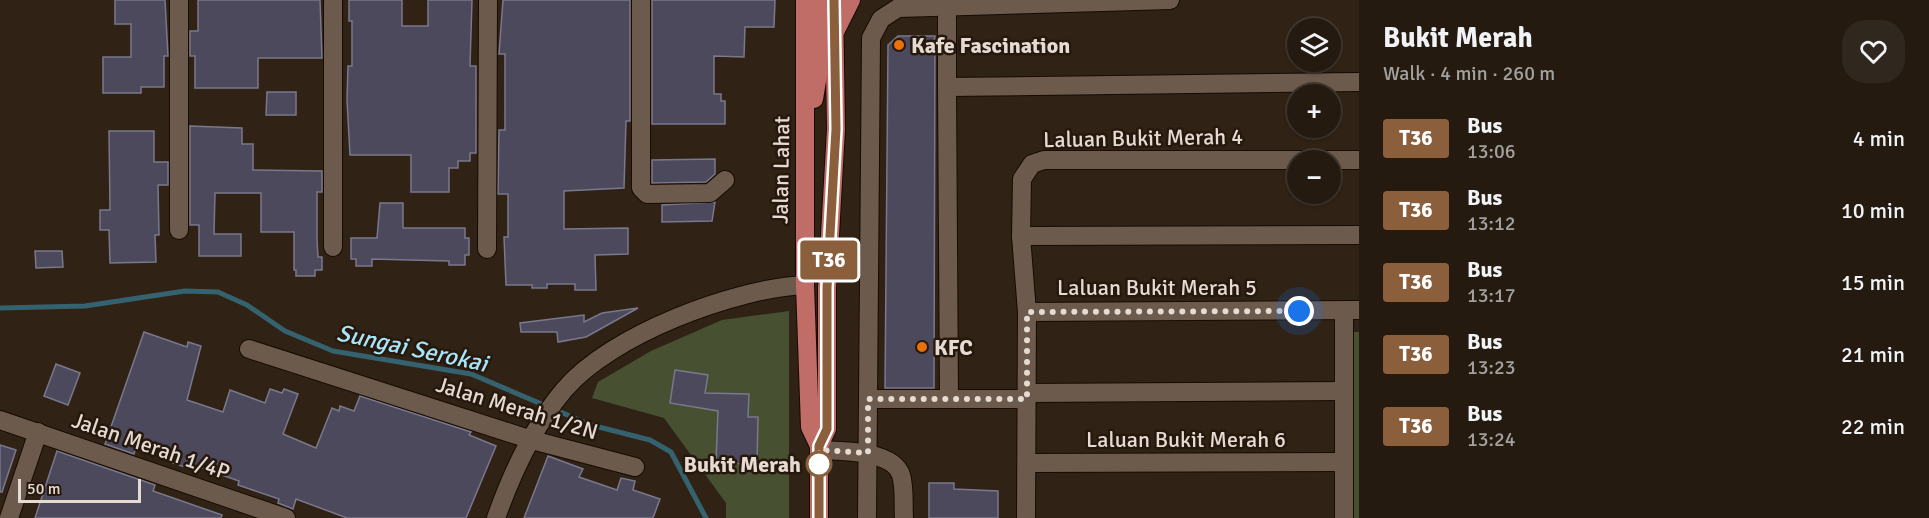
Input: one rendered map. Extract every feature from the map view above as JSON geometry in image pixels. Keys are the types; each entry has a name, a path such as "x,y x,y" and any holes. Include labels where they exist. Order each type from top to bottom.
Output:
{"main road":[{"name":"Jalan Lahat","path":"805,0 805,285 810,427 819,448"},
{"path":"806,136 819,75 818,0"},
{"name":"Jalan Lahat","path":"819,518 819,448 827,429 827,288 836,129 834,0"},
{"path":"834,33 851,0"},
{"path":"827,429 821,403 817,315 812,296 805,285 814,276 817,266 824,186 836,129"}],"street":[{"path":"179,0 179,230"},
{"path":"333,0 333,247"},
{"path":"488,0 488,249"},
{"path":"641,0 641,188 648,194 710,193 725,180"},
{"path":"867,518 872,38 880,19 898,8 1170,0"},
{"path":"947,7 949,399"},
{"path":"947,87 1359,82"},
{"name":"Laluan Bukit Merah 4","path":"1026,518 1027,312 1021,236 1022,179 1032,164 1044,160 1359,160"},
{"path":"1021,236 1359,235"},
{"path":"496,518 511,476 544,417 564,389 606,356 651,327 709,306 777,286 805,285"},
{"path":"1344,518 1343,391 1352,310"},
{"name":"Laluan Bukit Merah 5","path":"1027,312 1352,310"},
{"name":"Jalan Merah 1/2N","path":"249,349 532,440 635,467"},
{"path":"868,399 1343,391"},
{"name":"Jalan Merah 1/4P","path":"0,420 286,518"},
{"path":"9,518 38,432"},
{"path":"819,448 868,453 894,464 901,475 904,518"},
{"name":"Laluan Bukit Merah 6","path":"1027,463 1344,462"}],"green space":[{"path":"789,311 789,518 726,518 726,503 664,418 592,398 598,382 651,351 722,320"},
{"path":"1352,332 1359,332 1359,518 1354,518"}],"building":[{"path":"115,0 165,0 168,56 164,56 164,87 141,87 141,93 103,93 103,57 131,57 131,24 115,24"},
{"path":"198,0 320,0 322,58 258,58 258,88 195,88 195,56 190,56 190,31 198,31"},
{"path":"349,0 402,0 402,26 428,26 428,0 472,0 470,66 476,66 476,153 470,153 470,161 458,161 458,168 449,168 449,192 411,192 411,155 350,155 347,100 348,66 352,66 352,21 349,21"},
{"path":"503,0 630,0 630,121 626,121 624,188 564,191 564,229 628,228 628,254 595,255 596,290 575,290 575,284 547,284 547,288 532,288 532,285 506,285 504,237 508,237 508,194 498,194 499,130 505,130 505,54 499,54"},
{"path":"652,0 775,0 774,27 745,27 744,57 714,56 714,94 721,94 721,101 725,101 725,124 652,124"},
{"path":"898,36 935,36 934,388 885,388 888,45"},
{"path":"267,92 296,92 296,115 266,115"},
{"path":"190,126 242,128 242,144 253,144 253,170 322,171 322,192 317,192 317,239 318,257 322,257 322,270 315,270 315,276 296,276 294,232 261,232 261,193 215,193 214,234 241,234 241,256 199,256 199,225 190,225"},
{"path":"109,131 154,131 154,162 168,162 168,185 158,185 159,235 155,235 156,262 110,263 109,230 100,230 100,210 110,210"},
{"path":"715,159 715,174 706,182 652,183 652,160"},
{"path":"715,202 712,221 662,222 662,205"},
{"path":"380,203 403,203 403,228 465,228 465,238 469,238 469,255 465,255 465,265 449,265 449,261 372,259 372,266 356,266 356,259 351,259 351,238 377,238"},
{"path":"35,251 62,251 63,267 36,268"},
{"path":"638,308 586,337 558,342 557,332 521,332 520,323 584,315 584,322 602,313"},
{"path":"144,332 187,347 188,342 201,346 187,400 223,412 230,390 265,403 270,389 282,393 284,389 298,394 283,434 316,448 332,408 339,411 340,406 354,411 360,396 471,432 469,435 496,446 466,518 347,518 296,499 293,509 278,503 279,499 238,485 239,481 196,466 194,470 173,463 175,455 138,442 134,454 105,444"},
{"path":"56,364 80,373 68,405 44,396"},
{"path":"675,370 708,375 705,393 749,394 748,417 758,417 757,464 716,463 718,411 670,403"},
{"path":"0,445 16,450 2,492 0,492"},
{"path":"57,451 155,485 153,491 222,515 221,518 35,518"},
{"path":"548,456 583,469 579,477 617,490 621,478 635,481 633,490 660,499 653,518 524,518"},
{"path":"929,483 954,483 954,489 998,491 998,518 929,518"}],"waterway":[{"name":"Sungai Serokai","path":"0,308 85,306 185,291 218,292 247,305 285,331 333,351 471,374 591,425 650,440 671,452 706,518"}],"bus line":[{"name":"T36","path":"819,518 819,446 827,429 827,288 836,129 834,0"}],"place":[{"name":"Kafe Fascination","path":"899,45"},
{"name":"KFC","path":"922,347"},
{"name":"Bukit Merah","path":"819,464"}],"route":[{"path":"819,464 819,450 868,453 868,399 1027,399 1027,312 1299,311"}]}
